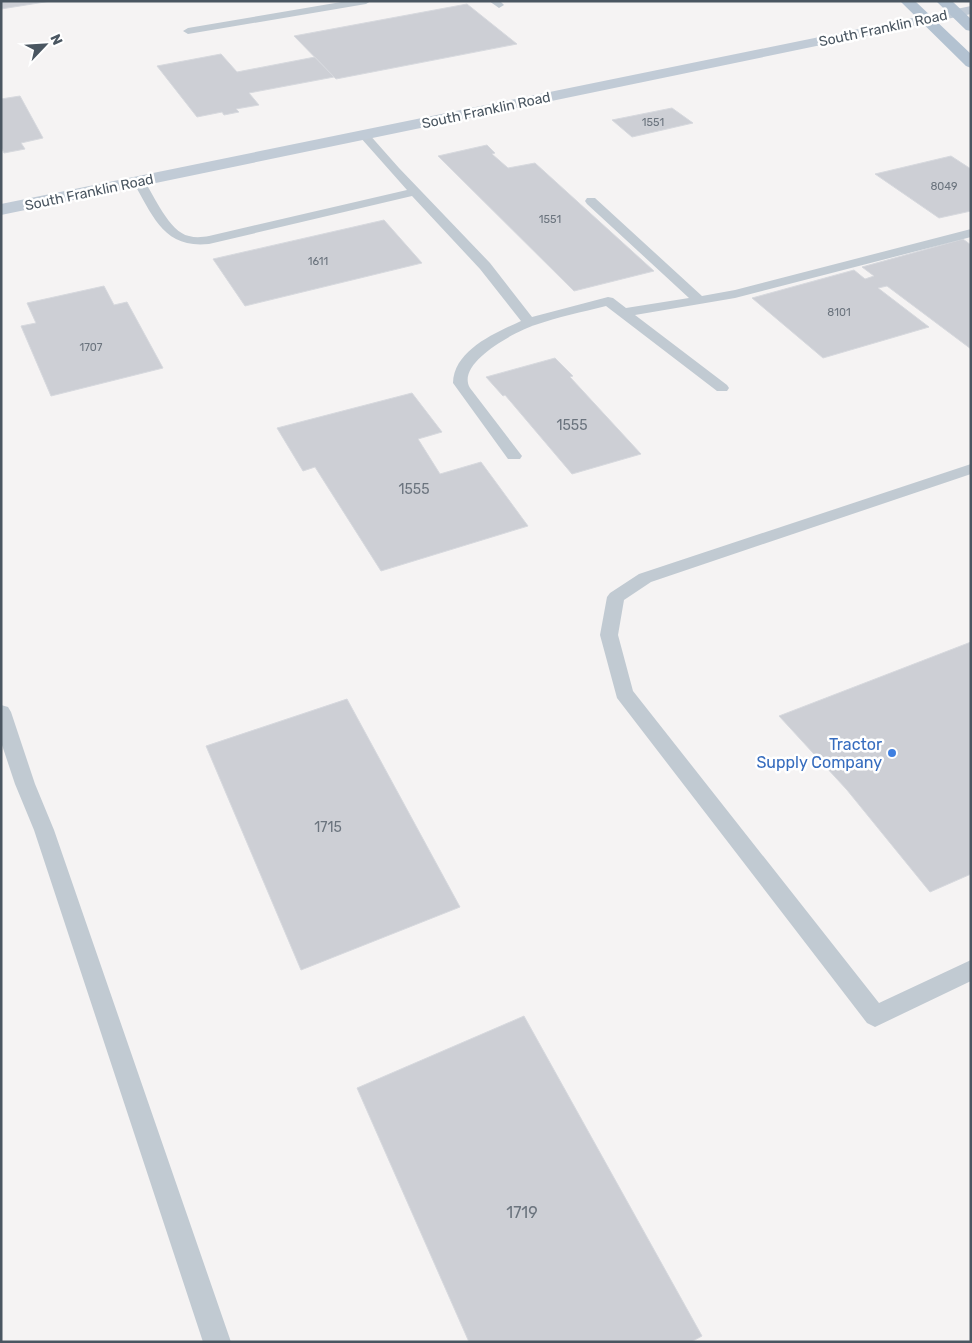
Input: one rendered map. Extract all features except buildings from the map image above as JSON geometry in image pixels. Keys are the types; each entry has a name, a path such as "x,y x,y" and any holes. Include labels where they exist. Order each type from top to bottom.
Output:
{"main road":[{"path":"907,1 971,63"},
{"path":"943,1 963,12 971,27"},
{"name":"South Franklin Road","path":"1,210 963,12"}],"lane":[{"path":"188,31 366,1"},
{"path":"364,135 485,266 529,322"},
{"path":"139,182 173,233 182,239 194,241 209,240 415,192"},
{"path":"591,201 700,300"},
{"path":"624,314 735,294 971,234"},
{"path":"514,456 466,393 460,384 460,378 466,362 478,352 529,322 608,301 722,388"},
{"path":"971,469 645,578 616,597 609,635 624,693 876,1016 971,970"},
{"path":"1,712 25,784 44,830 217,1342"}],"place":[{"name":"Tractor Supply Company","path":"892,753"}]}
